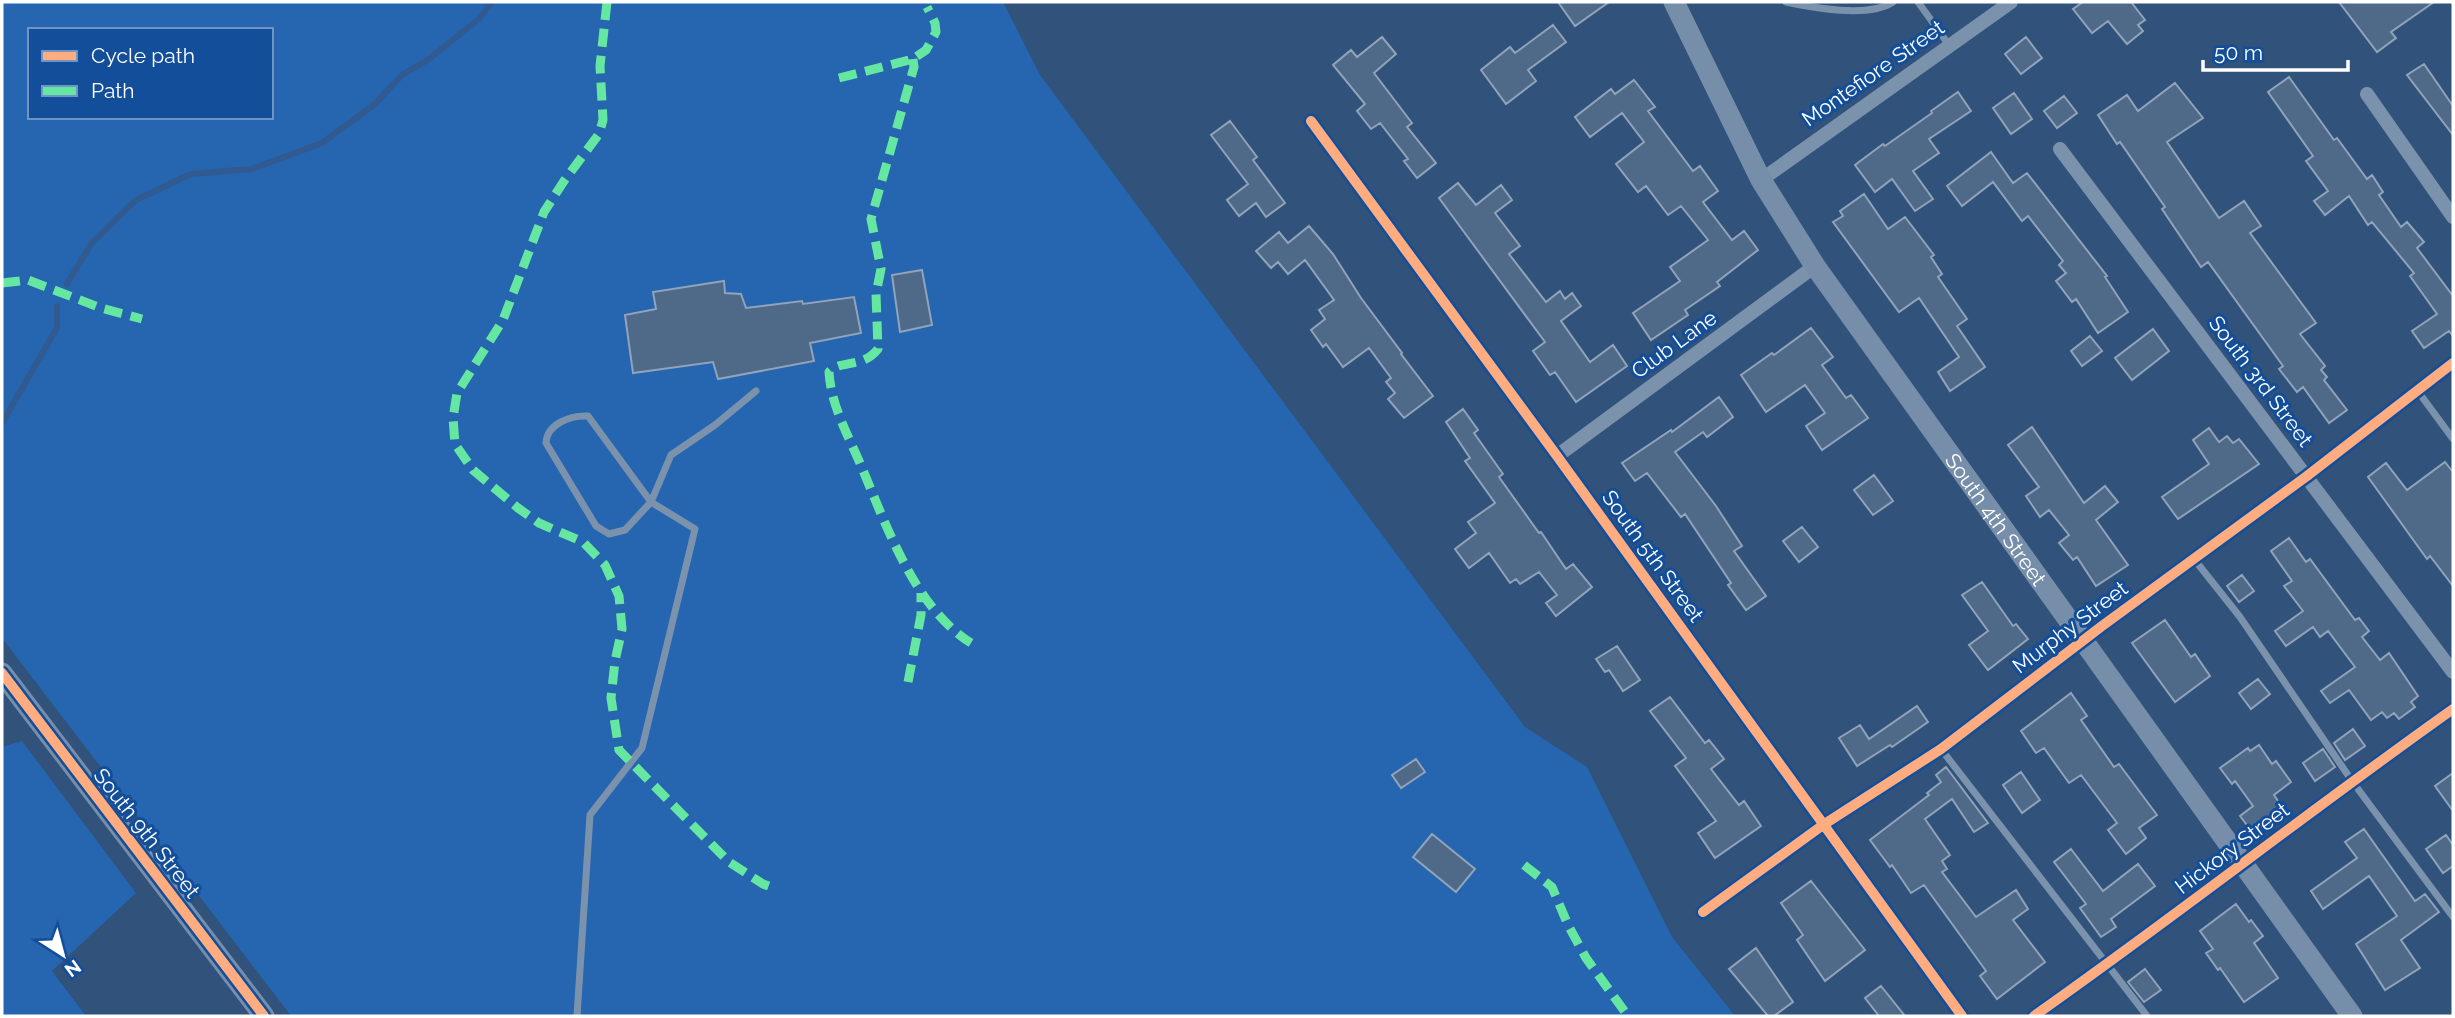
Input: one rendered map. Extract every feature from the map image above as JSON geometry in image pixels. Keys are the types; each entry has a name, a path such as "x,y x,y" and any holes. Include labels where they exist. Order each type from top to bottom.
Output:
{"main road":[{"name":"South 4th Street","path":"1674,2 1760,180 1815,266 2242,866 2352,1016"},
{"name":"South 9th Street","path":"2,673 264,1016"}],"street":[{"name":"Montefiore Street","path":"1760,180 2011,2"},
{"path":"2367,94 2453,217"},
{"name":"South 5th Street","path":"1311,121 1962,1016"},
{"name":"South 3rd Street","path":"2060,149 2453,672"},
{"name":"Club Lane","path":"1557,456 1815,266"},
{"name":"Murphy Street","path":"1703,912 1822,825 1941,748 2307,476 2453,363"},
{"name":"Hickory Street","path":"2034,1016 2453,709"}],"lane":[{"path":"1786,2 1859,11 1884,8 1893,2"},
{"path":"1918,2 1949,45"},
{"path":"2417,390 2453,439"},
{"path":"577,1016 590,815 642,748 695,529 651,502 588,416 574,415 554,427 547,436 546,443 601,530 609,534 625,530 651,502 671,455 715,425 756,391"},
{"path":"2194,559 2239,617 2352,781 2453,917"},
{"path":"1941,748 2147,1016"}],"shaded area":[{"path":"2,2 1003,2 1040,75 1525,727 1587,767 1672,937 1735,1016 291,1016 2,638"},
{"path":"22,741 136,893 52,971 86,1016 2,1016 2,747"}],"building":[{"path":"1558,2 1609,2 1575,26"},
{"path":"2083,2 2131,2 2145,20 2138,25 2143,31 2127,44 2108,21 2092,33 2073,9"},
{"path":"2339,2 2434,2 2391,32 2396,38 2377,52"},
{"path":"1553,25 1566,42 1528,70 1536,81 1506,104 1481,70 1510,47 1515,53"},
{"path":"1382,37 1396,54 1374,73 1412,123 1407,127 1436,163 1417,178 1404,161 1408,159 1380,123 1371,129 1357,111 1365,104 1333,65 1351,50 1357,57"},
{"path":"2026,37 2042,58 2021,74 2005,54"},
{"path":"2424,64 2453,106 2453,135 2407,75"},
{"path":"2289,77 2334,140 2337,138 2367,179 2372,175 2383,192 2379,195 2401,227 2407,222 2424,242 2417,248 2453,296 2453,336 2449,331 2424,348 2412,331 2437,314 2410,276 2414,273 2372,222 2368,225 2349,196 2325,215 2314,201 2328,191 2306,161 2313,156 2268,92"},
{"path":"1634,80 1655,107 1648,111 1693,171 1700,166 1718,191 1703,202 1732,240 1744,231 1758,250 1717,282 1720,286 1685,310 1688,315 1651,340 1633,313 1680,281 1670,267 1708,240 1681,206 1668,215 1646,186 1638,192 1616,164 1644,142 1622,113 1590,137 1575,117 1611,89 1615,94"},
{"path":"2175,83 2203,118 2167,142 2219,218 2244,201 2261,226 2250,233 2316,323 2300,334 2325,366 2321,370 2327,377 2324,380 2347,410 2329,423 2303,387 2297,392 2279,369 2283,366 2208,262 2201,267 2162,209 2165,207 2098,115 2127,95 2138,111"},
{"path":"1958,92 1971,111 1929,139 1939,153 1913,171 1933,199 1915,211 1892,179 1875,192 1855,165"},
{"path":"2014,93 2032,119 2011,134 1993,108"},
{"path":"2064,96 2077,113 2057,128 2044,111"},
{"path":"1230,121 1257,157 1253,160 1285,203 1266,217 1256,203 1239,216 1227,200 1248,184 1211,135"},
{"path":"1991,152 2013,183 2027,173 2107,276 2105,277 2128,312 2098,333 2076,299 2072,302 2056,281 2066,273 2059,265 2063,261 2028,216 2022,221 1993,182 1962,206 1947,186"},
{"path":"1458,183 1476,205 1501,185 1512,200 1495,213 1520,246 1509,254 1546,302 1560,291 1565,299 1572,293 1581,306 1561,321 1590,362 1613,345 1627,366 1576,402 1555,372 1550,375 1533,351 1545,342 1439,198"},
{"path":"1864,194 1888,229 1905,217 1934,255 1931,257 1942,274 1938,277 1967,319 1957,326 1985,367 1950,391 1938,372 1959,357 1919,298 1899,312 1833,222 1843,216 1840,211"},
{"path":"1309,226 1333,254 1361,298 1433,396 1404,418 1388,399 1395,393 1386,382 1391,378 1369,348 1343,367 1326,344 1323,347 1311,330 1325,319 1319,310 1334,300 1305,260 1288,274 1278,262 1271,268 1256,251 1279,232 1288,243"},
{"path":"922,270 932,325 900,332 892,275"},
{"path":"724,281 725,293 741,294 746,308 854,297 861,333 810,343 814,361 718,379 713,362 633,373 625,315 656,309 653,292"},
{"path":"1811,328 1833,357 1822,365 1846,398 1851,395 1868,418 1822,450 1806,426 1825,413 1805,385 1766,412 1741,375"},
{"path":"2153,329 2169,351 2132,380 2115,358"},
{"path":"2090,336 2102,351 2082,366 2071,351"},
{"path":"1719,397 1733,417 1707,437 1703,432 1675,452 1742,546 1734,551 1766,596 1746,610 1685,514 1681,517 1647,473 1635,481 1622,463 1671,430 1672,432"},
{"path":"1463,409 1478,430 1474,433 1503,474 1499,477 1539,533 1541,532 1566,569 1573,564 1592,587 1556,616 1546,603 1557,595 1539,572 1520,584 1516,579 1510,583 1489,553 1469,568 1455,549 1476,533 1468,522 1495,503 1465,461 1470,458 1446,422"},
{"path":"2032,427 2084,503 2105,486 2118,502 2096,520 2128,565 2096,586 2077,557 2073,560 2059,543 2069,535 2049,510 2040,517 2026,496 2039,487 2008,445"},
{"path":"2209,428 2219,442 2227,436 2233,443 2239,439 2259,464 2178,519 2162,497 2209,464 2193,440"},
{"path":"2445,462 2453,472 2453,586 2430,556 2427,559 2368,477 2386,463 2407,490"},
{"path":"1874,475 1893,501 1873,515 1854,490"},
{"path":"1802,527 1818,547 1799,562 1783,541"},
{"path":"2289,538 2306,562 2310,559 2355,620 2359,618 2369,631 2362,637 2380,660 2389,653 2418,696 2411,702 2415,707 2399,719 2394,713 2387,718 2382,712 2371,720 2349,690 2330,703 2321,691 2355,667 2328,631 2320,637 2313,627 2286,646 2275,631 2303,611 2284,586 2292,581 2271,551"},
{"path":"2242,575 2254,591 2239,602 2227,586"},
{"path":"1982,582 2013,626 2016,624 2028,639 1988,670 1969,645 1988,631 1962,595"},
{"path":"2165,620 2191,657 2195,654 2210,676 2175,702 2132,643"},
{"path":"1617,646 1640,680 1623,691 1609,670 1605,672 1596,659"},
{"path":"2258,679 2270,694 2251,709 2239,693"},
{"path":"2071,693 2087,716 2081,720 2114,767 2119,764 2157,815 2139,828 2146,838 2126,854 2108,830 2117,823 2081,775 2069,783 2044,748 2036,753 2021,731"},
{"path":"1670,697 1705,743 1709,740 1724,759 1711,769 1739,805 1744,801 1761,826 1715,858 1698,833 1716,821 1675,766 1686,758 1650,711"},
{"path":"1917,706 1928,722 1892,747 1890,745 1857,766 1839,738 1860,725 1869,739"},
{"path":"2353,729 2365,746 2345,760 2334,743"},
{"path":"2259,745 2272,764 2276,761 2291,782 2274,795 2282,807 2250,829 2240,816 2253,806 2235,781 2232,784 2220,768 2248,748 2250,751"},
{"path":"2323,749 2335,767 2315,781 2303,763"},
{"path":"1416,759 1425,772 1401,788 1392,775"},
{"path":"1946,767 1988,823 1974,832 1952,799 1925,819 1950,855 1942,861 1947,869 1942,872 1976,917 2016,890 2028,909 2013,920 2045,962 1997,999 1980,976 1986,971 1924,885 1911,893 1892,865 1890,867 1870,840 1929,795 1927,793 1941,782 1936,775"},
{"path":"2021,772 2040,800 2022,813 2003,785"},
{"path":"2453,773 2453,811 2435,786"},
{"path":"2364,829 2415,901 2425,894 2439,912 2401,940 2420,968 2385,990 2356,944 2397,916 2369,876 2323,909 2311,891 2357,858 2345,842"},
{"path":"1432,834 1475,869 1456,892 1413,857"},
{"path":"2446,835 2453,845 2453,866 2443,873 2426,849"},
{"path":"2071,849 2103,891 2138,864 2155,886 2111,919 2116,927 2101,937 2080,908 2086,904 2054,862"},
{"path":"1811,881 1865,950 1825,981 1797,940 1803,935 1781,903"},
{"path":"2236,904 2263,936 2254,943 2278,978 2244,1002 2206,953 2213,949 2200,931"},
{"path":"1756,948 1793,1002 1774,1016 1768,1016 1729,969"},
{"path":"2145,969 2161,990 2144,1002 2128,982"},
{"path":"1881,986 1905,1016 1879,1016 1865,998"}],"waterway":[{"path":"67,284 91,244 136,200 191,174 252,169 322,143 375,104 402,75 429,59 480,18 492,2"},
{"path":"2,423 57,328 57,306"}],"marked path":[{"path":"607,2 600,66 603,120 599,134 544,212 503,320 457,393 453,418 455,444 473,470 518,508 539,523 583,542 605,565 619,596 622,629 611,698 619,750 729,862 763,884 777,889"},
{"path":"839,78 913,59 926,50 936,32 935,23 927,7"},
{"path":"913,59 914,67 871,219 881,269 876,294 878,349 859,362 834,368 829,372 830,385 841,421 905,565 934,609 951,628 971,643"},
{"path":"2,283 28,280 101,308 142,319"},
{"path":"908,682 921,615 921,593"},
{"path":"1524,865 1552,887 1586,958 1628,1016"}],"cycle path":[{"path":"1311,121 1962,1016"},
{"path":"1703,912 1823,825 1941,749 2102,626 2307,476 2453,363"},
{"path":"2,673 264,1016"},
{"path":"2034,1016 2453,709"}]}
